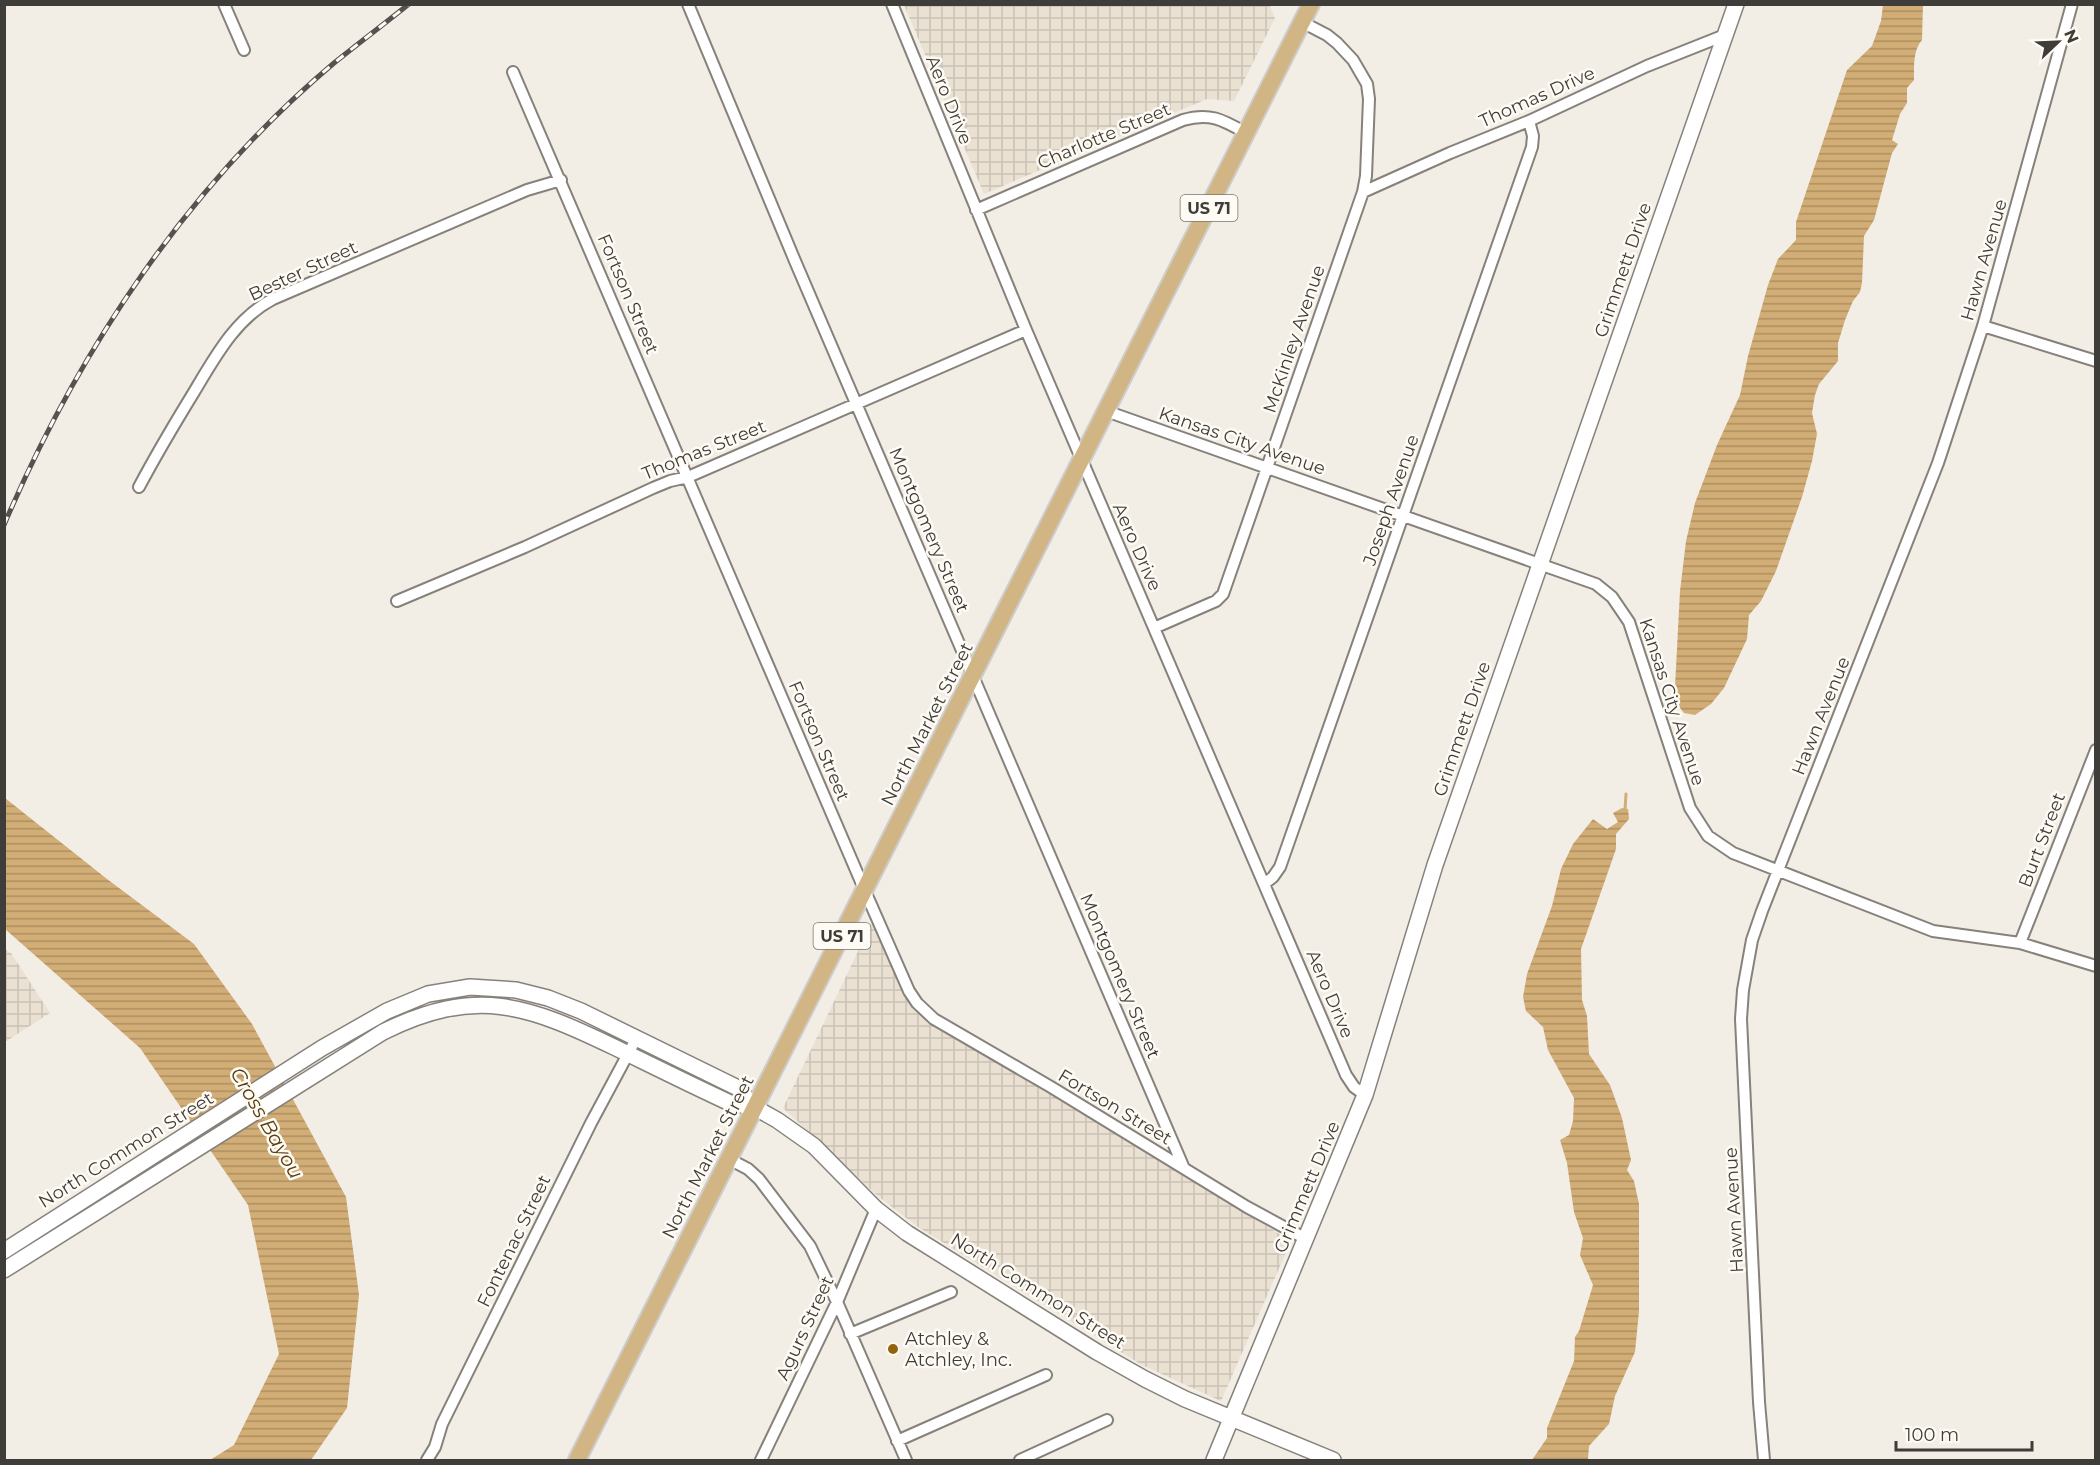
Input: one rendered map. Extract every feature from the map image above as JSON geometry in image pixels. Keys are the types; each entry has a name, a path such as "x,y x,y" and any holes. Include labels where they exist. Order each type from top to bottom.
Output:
{"main road":[{"name":"North Market Street","path":"577,1461 1311,4"},
{"name":"Grimmett Drive","path":"1214,1461 1365,1095 1435,865 1736,4"},
{"name":"North Common Street","path":"4,1251 322,1048 368,1021 428,994 470,987 516,990 548,998 581,1011 738,1088 754,1107"},
{"name":"North Common Street","path":"4,1270 383,1032 410,1019 446,1009 483,1005 519,1008 553,1018 730,1103 754,1107 784,1124 814,1146 876,1209 907,1233 1097,1352 1145,1379 1333,1461"}],"street":[{"path":"224,4 244,50"},
{"name":"Montgomery Street","path":"688,4 856,404 1183,1166"},
{"name":"Aero Drive","path":"892,4 1026,330 1264,884 1347,1074 1354,1087 1365,1095"},
{"name":"Hawn Avenue","path":"1764,1461 1759,1402 1741,1019 1743,990 1752,940 1938,463 1983,326 2072,4"},
{"name":"McKinley Avenue","path":"1154,628 1216,601 1223,594 1363,192 1366,176 1369,99 1367,84 1353,60 1337,42 1302,22"},
{"name":"Thomas Drive","path":"1363,192 1529,121 1647,66 1725,35"},
{"name":"Fortson Street","path":"513,72 909,991 927,1013 1141,1143 1306,1239"},
{"name":"Charlotte Street","path":"976,210 1191,118 1207,116 1246,133"},
{"name":"Joseph Avenue","path":"1264,884 1280,867 1532,147 1533,136 1529,121"},
{"name":"Bester Street","path":"139,487 171,428 217,355 238,326 254,310 273,299 527,190 561,180"},
{"path":"1983,326 2096,361"},
{"name":"Thomas Street","path":"397,601 565,529 652,488 688,477 1026,330"},
{"name":"Kansas City Avenue","path":"1106,411 1596,584 1619,605 1629,622 1690,808 1708,836 1733,853 1933,931 2020,943 2096,966"},
{"name":"Burt Street","path":"2020,943 2096,750"},
{"name":"Fontenac Street","path":"427,1461 435,1447 442,1424 591,1123 636,1039"},
{"path":"729,1159 753,1174 801,1233 818,1259 906,1461"},
{"name":"Agurs Street","path":"761,1461 837,1302 876,1209"},
{"path":"850,1334 951,1292"},
{"path":"897,1441 1046,1375"},
{"path":"1020,1461 1107,1420"},
{"path":"434,1461 435,1447"}],"shaded area":[{"path":"1269,4 1275,18 1234,101 1207,99 984,194 904,5"},
{"path":"873,920 910,997 931,1024 995,1059 1291,1241 1221,1401 1142,1365 918,1227 879,1197 783,1108"},
{"path":"5,949 11,953 50,1013 5,1042"}],"water":[{"path":"1883,5 1923,5 1922,40 1914,64 1914,80 1907,88 1907,103 1900,114 1892,140 1898,144 1892,153 1874,220 1864,236 1860,292 1853,301 1845,320 1838,343 1838,361 1819,384 1815,395 1812,413 1817,434 1812,461 1776,571 1761,601 1749,615 1747,639 1724,688 1711,704 1695,715 1684,713 1677,704 1675,687 1680,591 1686,541 1695,503 1717,445 1740,395 1748,356 1768,285 1778,259 1796,240 1796,222 1847,70 1872,46 1881,21"},
{"name":"Cross Bayou","path":"5,798 194,944 252,1024 346,1197 359,1295 347,1408 311,1460 210,1460 234,1445 279,1354 248,1205 140,1048 5,929"},
{"path":"1622,808 1628,809 1629,819 1616,834 1616,849 1581,949 1582,1000 1587,1016 1589,1054 1610,1085 1622,1118 1631,1160 1627,1170 1634,1181 1639,1204 1639,1311 1635,1352 1615,1396 1609,1424 1589,1446 1588,1460 1532,1460 1547,1438 1547,1428 1574,1361 1575,1337 1579,1331 1593,1285 1580,1255 1583,1238 1574,1212 1567,1163 1560,1140 1569,1135 1573,1121 1574,1098 1548,1050 1543,1027 1526,1011 1523,997 1527,974 1552,906 1561,869 1573,844 1593,819 1607,829 1618,822 1613,813"}],"waterway":[{"path":"1625,810 1626,794"}],"railway":[{"path":"4,525 67,396 103,334 142,274 185,217 231,162 281,111 334,63 409,4"}],"place":[{"name":"Atchley & Atchley, Inc.","path":"893,1349"}]}
